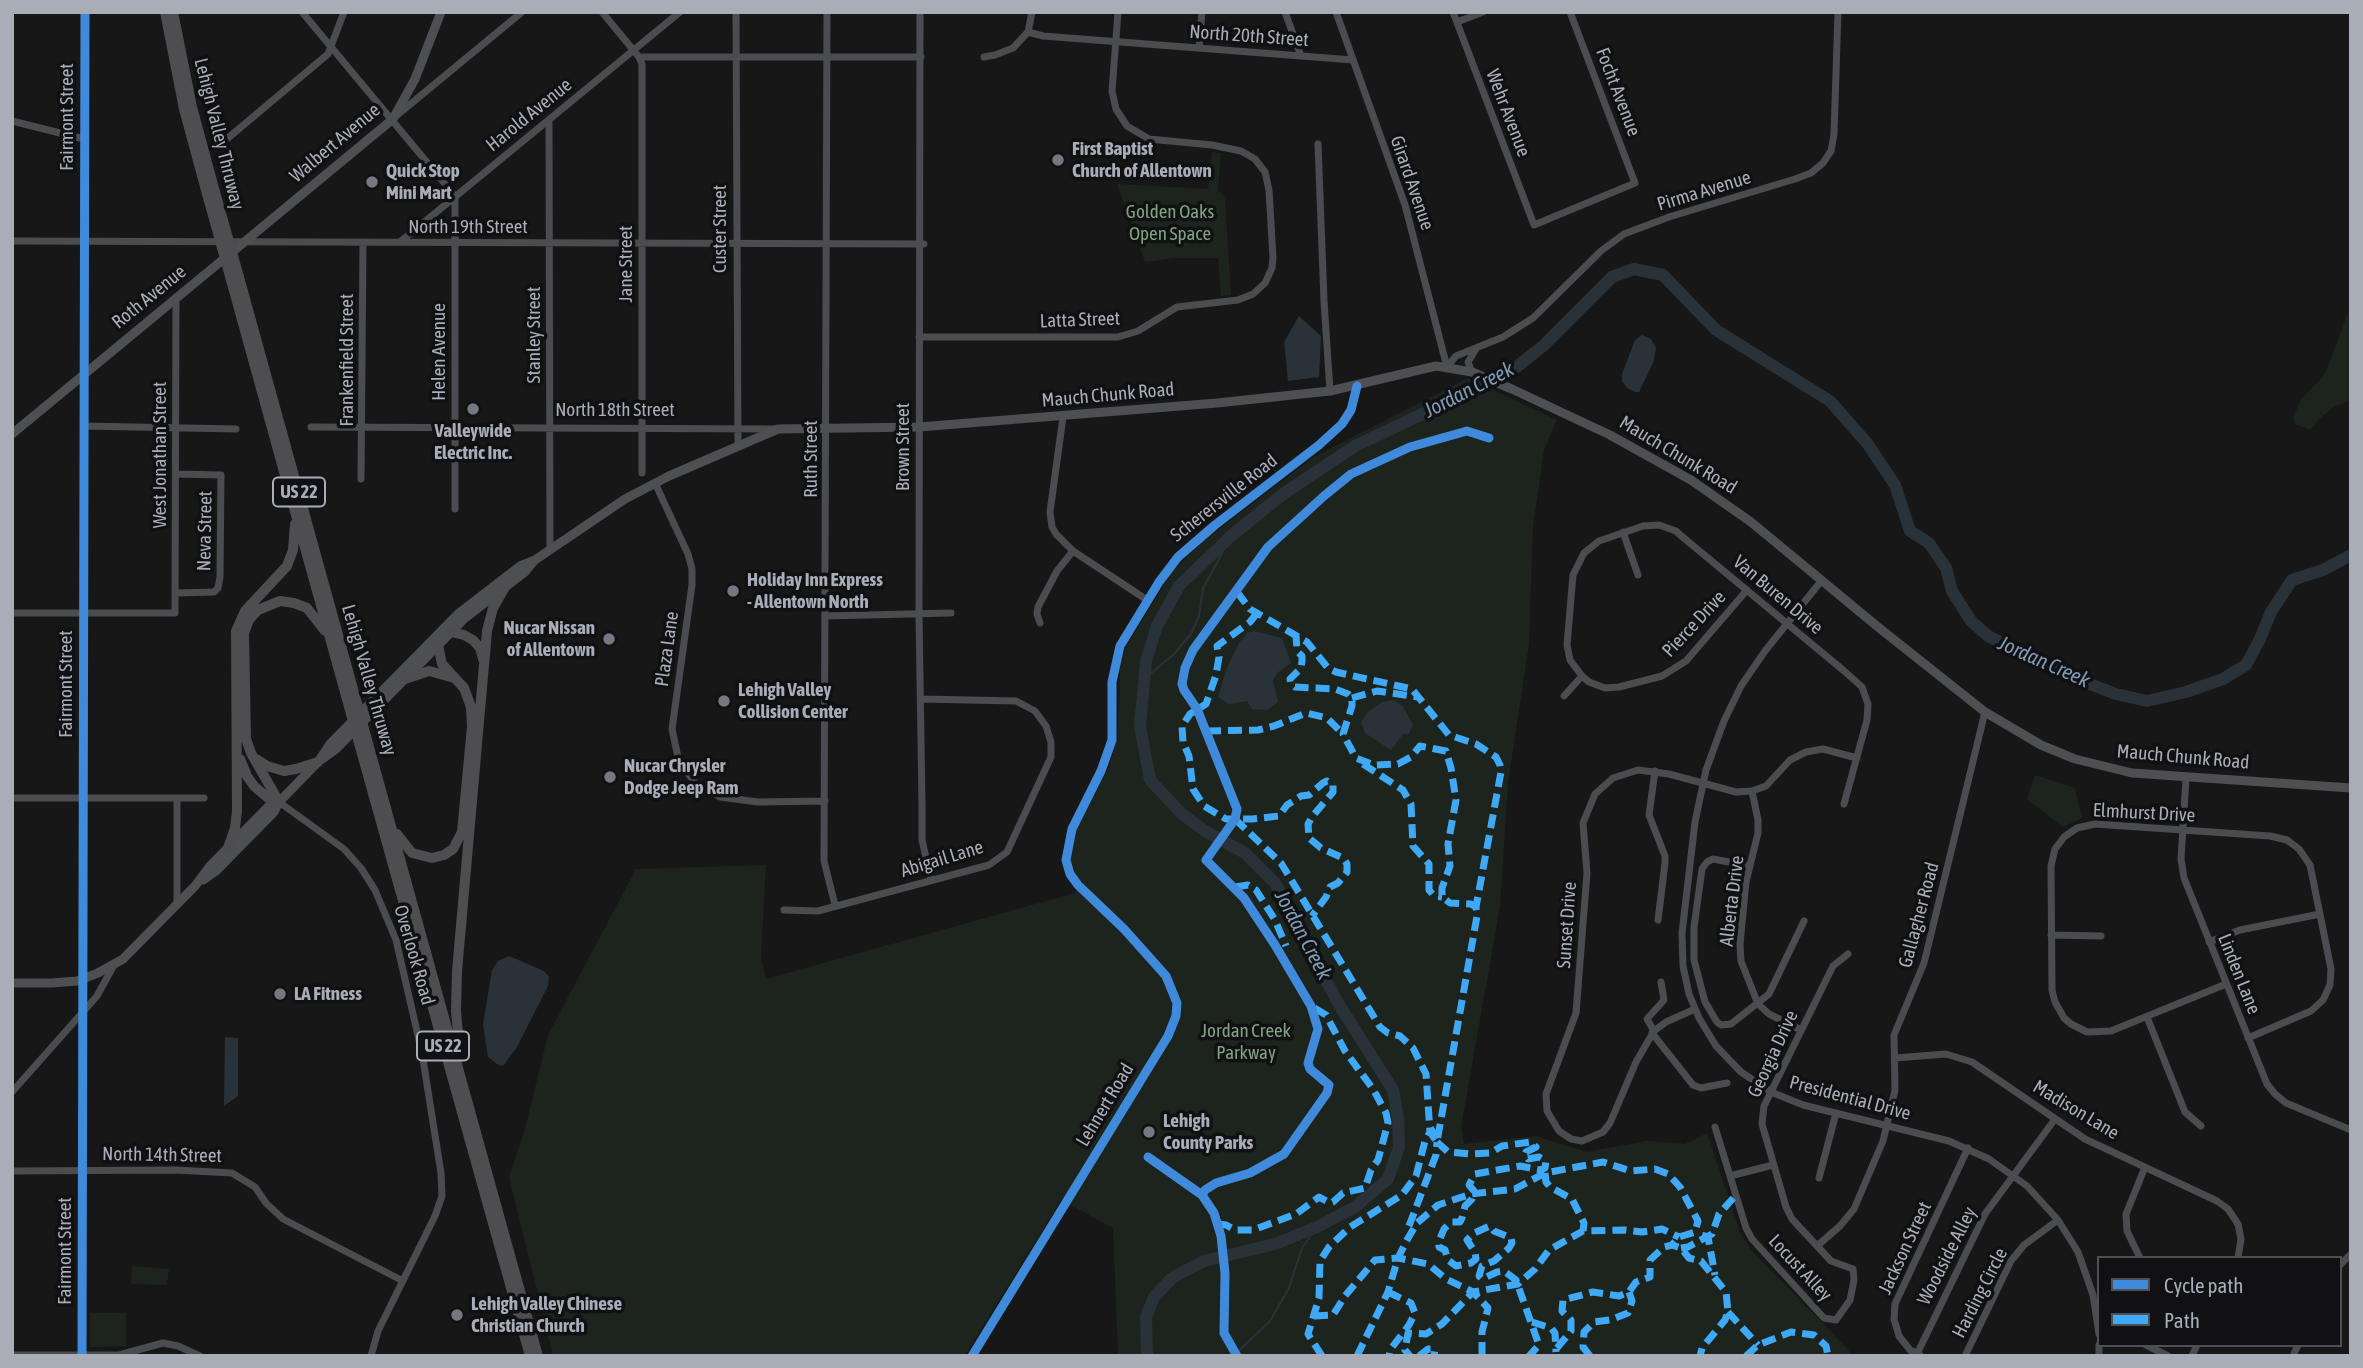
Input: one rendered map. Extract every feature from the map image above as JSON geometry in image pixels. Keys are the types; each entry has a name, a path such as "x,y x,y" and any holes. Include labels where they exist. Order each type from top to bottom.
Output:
{"highway":[{"name":"Lehigh Valley Thruway","path":"165,12 184,109 211,193 355,710 530,1356"},
{"name":"Lehigh Valley Thruway","path":"173,12 211,193"},
{"name":"Lehigh Valley Thruway","path":"235,278 295,513 331,640 355,710"},
{"path":"228,848 237,817 237,626 248,607 280,576 289,561 294,544 295,513"},
{"path":"462,1080 456,984 489,620 505,587"},
{"path":"279,802 251,753 245,732 245,629 252,616 262,607 275,602 299,604 315,616 331,640"},
{"path":"451,632 473,640 480,649 484,663"},
{"path":"391,824 408,850 424,858 436,858 447,853 460,839 472,712 467,692 442,664 438,645"},
{"path":"405,679 429,671 454,678"},
{"name":"Lehigh Valley Thruway","path":"361,732 391,824 538,1356"},
{"path":"236,745 241,764 250,781 263,794 279,802"},
{"path":"251,753 262,763 278,770 296,769 318,762"}],"main road":[{"name":"Walbert Avenue","path":"243,242 393,119 415,79 441,12"},
{"name":"Roth Avenue","path":"12,434 17,425 243,242"},
{"name":"Mauch Chunk Road","path":"919,427 1063,417 1330,391 1426,368 1447,367 1472,372 1610,435 1691,480 1743,516 1985,712 2029,739 2075,759 2132,773 2351,788"},
{"name":"North 18th Street","path":"778,429 919,427"},
{"path":"318,762 330,744 439,633 481,595 520,566 535,560 611,508 655,483 778,429"},
{"path":"195,886 216,871 318,762 336,749 451,632 525,572 535,560"},
{"path":"439,633 451,632"},
{"path":"438,645 439,633"},
{"path":"12,983 52,984 84,979 114,965 195,886 269,806 279,802"}],"street":[{"name":"Fairmont Street","path":"82,1356 85,12"},
{"path":"302,12 455,196"},
{"path":"228,138 328,54 344,12"},
{"path":"393,119 522,12"},
{"path":"601,12 637,53 735,57 920,57"},
{"name":"Harold Avenue","path":"400,242 549,120 637,53 680,12"},
{"name":"Custer Street","path":"736,12 738,446"},
{"name":"Ruth Street","path":"827,12 824,861 835,905"},
{"name":"Brown Street","path":"920,12 922,244 919,337 919,614 922,840 931,880"},
{"path":"984,57 1013,48 1028,32 1032,12"},
{"name":"Latta Street","path":"919,337 1118,337 1134,333 1177,307 1238,300 1253,294 1265,283 1273,258 1268,180 1261,165 1251,155 1233,148 1149,139 1126,126 1113,100 1118,12"},
{"path":"1199,48 1202,12"},
{"path":"1285,12 1301,56"},
{"name":"Girard Avenue","path":"1336,12 1405,205 1447,367"},
{"name":"Wehr Avenue","path":"1453,12 1534,225"},
{"path":"1457,22 1483,12"},
{"name":"Focht Avenue","path":"1534,225 1635,183 1570,12"},
{"name":"Pirma Avenue","path":"1447,367 1456,356 1503,337 1533,318 1601,251 1625,234 1669,217 1796,179 1811,173 1823,163 1834,141 1838,12"},
{"name":"North 20th Street","path":"1028,32 1043,36 1353,60"},
{"name":"Jane Street","path":"637,53 642,64 642,473"},
{"name":"Stanley Street","path":"549,120 550,550"},
{"path":"12,121 84,139"},
{"path":"1318,144 1330,391"},
{"name":"Helen Avenue","path":"455,196 455,509"},
{"name":"North 19th Street","path":"12,241 922,244"},
{"name":"Frankenfield Street","path":"361,479 363,242"},
{"name":"West Jonathan Street","path":"83,613 175,613 176,296"},
{"path":"1472,372 1468,362 1476,349"},
{"name":"Scherersville Road","path":"1078,885 1070,874 1066,860 1069,838 1112,740 1112,682 1115,658 1123,639 1147,600 1184,551 1342,424 1352,410 1357,386"},
{"path":"1063,417 1050,520 1056,534 1073,551 1147,600"},
{"path":"84,426 236,429"},
{"name":"North 18th Street","path":"312,427 778,429"},
{"name":"Neva Street","path":"175,593 214,592 220,582 221,475 177,474"},
{"name":"Plaza Lane","path":"655,483 688,554 692,569 673,717 675,751 684,770 697,785 712,794 729,799 758,802 825,801"},
{"name":"Van Buren Drive","path":"1582,676 1570,660 1567,645 1573,575 1584,552 1599,541 1651,524 1668,528 1747,590 1861,687 1866,695 1868,713 1844,804"},
{"path":"1623,533 1638,575"},
{"path":"1040,623 1038,607 1057,571 1073,551"},
{"name":"Presidential Drive","path":"1822,580 1752,668 1733,701 1714,745 1695,822 1682,933 1683,966 1695,1009 1706,1031 1728,1060 1771,1092 1803,1105 1943,1139 1968,1148 2015,1176 2038,1196 2071,1239 2086,1273 2097,1318"},
{"name":"Pierce Drive","path":"1582,676 1597,686 1614,688 1671,673 1686,661 1747,590"},
{"path":"12,613 83,613"},
{"path":"825,616 951,613"},
{"path":"1564,696 1582,676"},
{"name":"Abigail Lane","path":"784,910 818,911 989,865 1007,852 1051,757 1051,743 1046,726 1035,710 1016,701 921,699"},
{"name":"Gallagher Road","path":"1816,1246 1840,1226 1854,1209 1878,1157 1895,1090 1894,1035 1924,962 1985,712"},
{"path":"1752,792 1766,786 1790,760 1806,751 1824,749 1857,758"},
{"name":"Sunset Drive","path":"1653,1032 1636,1062 1610,1123 1603,1132 1583,1140 1571,1139 1559,1131 1549,1118 1546,1094 1577,1007 1587,873 1583,833 1586,813 1595,794 1613,778 1638,770 1655,771 1737,792 1752,792"},
{"path":"1655,771 1649,815 1665,856 1658,920"},
{"name":"Linden Lane","path":"2186,778 2181,859 2183,878 2267,1084 2274,1094 2286,1103 2351,1130"},
{"name":"Alberta Drive","path":"1752,792 1758,833 1746,882 1740,953 1758,1004"},
{"path":"12,798 204,798"},
{"path":"177,798 177,904"},
{"name":"Overlook Road","path":"279,802 334,840 361,868 387,913 404,966 420,1041 442,1189 438,1210 378,1331 371,1356"},
{"name":"Elmhurst Drive","path":"2226,984 2103,1033 2087,1032 2071,1024 2058,1010 2052,993 2052,858 2058,844 2070,832 2095,824 2270,836 2293,844 2306,856 2331,969 2327,993 2311,1011 2248,1038"},
{"path":"1750,866 1713,859 1704,865 1694,927 1694,960 1704,1002 1717,1022 1721,1025 1731,1024 1758,1004 1773,987 1804,921"},
{"name":"Lehnert Road","path":"972,1356 1168,1035 1176,1016 1177,1003 1166,976 1124,929 1078,885"},
{"path":"2209,942 2240,930 2320,914"},
{"path":"2052,935 2101,936"},
{"name":"Georgia Drive","path":"1848,954 1833,966 1764,1106 1762,1124 1787,1211 1831,1261 1853,1269"},
{"path":"12,1092 102,989 114,965"},
{"path":"1661,982 1664,1000 1647,1019 1653,1032 1693,1085 1701,1088 1727,1083"},
{"path":"1758,1004 1769,1014 1801,1030"},
{"path":"1653,1032 1666,1022 1695,1009"},
{"path":"2147,1017 2185,1112 2200,1126"},
{"path":"64,1032 74,1031 83,1036"},
{"name":"Madison Lane","path":"1895,1058 1946,1054 1963,1058 2085,1139 2217,1201 2228,1209 2240,1231 2239,1256"},
{"path":"1819,1178 1836,1113"},
{"name":"Woodside Alley","path":"1918,1355 1973,1235 1994,1201 2055,1119"},
{"name":"Locust Alley","path":"1715,1127 1746,1228 1752,1239 1828,1320 1836,1320 1850,1300 1853,1269"},
{"name":"Jackson Street","path":"1918,1355 1899,1336 1894,1319 1895,1304 1968,1148"},
{"path":"1730,1176 1773,1165"},
{"path":"2139,1256 2127,1231 2126,1214 2145,1167"},
{"name":"North 14th Street","path":"12,1171 232,1172 254,1186 266,1203 283,1219 403,1282"},
{"name":"Harding Circle","path":"1965,1356 2011,1261 2024,1245 2058,1220"},
{"path":"12,1355 119,1356 163,1343 178,1346 200,1356"},
{"path":"2150,1347 2168,1356"}],"green space":[{"name":"Golden Oaks Open Space","path":"1212,152 1221,153 1218,190 1225,198 1231,295 1221,296 1218,258 1175,258 1145,262 1117,184 1208,189"},
{"path":"2351,305 2351,400 2334,407 2310,430 2295,424 2293,417 2301,400 2325,374"},
{"name":"Jordan Creek Parkway","path":"1468,378 1557,420 1544,450 1533,527 1529,644 1508,783 1500,907 1461,1127 1464,1144 1535,1136 1587,1152 1646,1141 1685,1144 1707,1133 1740,1232 1751,1250 1848,1349 1851,1356 1118,1356 1113,1228 1061,1200 965,1356 553,1356 509,1177 525,1129 548,1035 636,869 766,865 761,957 766,979 1075,893 1083,882 1075,874 1071,858 1073,837 1108,769 1118,737 1120,670 1126,647 1172,572 1201,543 1315,456"},
{"path":"2035,775 2075,788 2082,818 2063,827 2027,799"},
{"path":"132,1266 169,1269 167,1285 131,1284"},
{"path":"90,1313 126,1313 126,1346 90,1347"}],"shaded area":[{"path":"1299,316 1321,336 1319,377 1288,381 1284,342"},
{"path":"1642,335 1651,339 1656,348 1653,363 1639,392 1635,392 1627,388 1622,381 1622,374 1635,340"},
{"path":"1254,631 1282,638 1291,663 1277,673 1273,681 1278,702 1267,710 1252,709 1247,701 1229,704 1218,697 1227,668 1239,643 1247,633"},
{"path":"1394,700 1403,707 1413,724 1409,734 1403,734 1391,750 1365,733 1361,722 1368,712 1382,702"},
{"path":"509,956 544,971 549,977 548,986 517,1047 503,1066 488,1057 483,1024 492,970 498,961"},
{"path":"225,1037 238,1038 238,1096 224,1106"}],"waterway":[{"name":"Jordan Creek","path":"1147,1356 1146,1317 1154,1297 1172,1278 1204,1261 1275,1244 1317,1227 1355,1207 1388,1179 1399,1147 1393,1090 1338,1003 1275,883 1245,853 1205,831 1182,814 1150,780 1140,726 1146,661 1157,626 1179,586 1231,536 1283,494 1355,446 1509,373 1543,346 1612,277 1634,269 1663,275 1716,330 1830,401 1867,443 1895,485 1910,531 1929,543 1946,568 1952,591 1971,621 1988,636 2074,678 2116,694 2147,701 2186,692 2223,679 2246,665 2271,612 2292,580 2323,570 2351,555"},
{"path":"1144,679 1173,655 1191,634 1199,616 1203,589 1231,536"},
{"name":"Jordan Creek","path":"1233,1356 1270,1321 1289,1288 1302,1248 1317,1227"}],"marked path":[{"path":"1237,592 1250,609 1307,642 1328,668 1412,689 1449,735 1476,744 1496,757 1501,772 1476,907"},
{"path":"1257,613 1250,622 1217,646 1219,657 1216,675 1206,704 1190,714 1182,726 1183,742 1189,756 1193,789 1204,806 1226,819 1279,816 1287,805 1301,796 1309,795 1323,783 1327,781 1333,785 1333,792 1308,824 1309,838 1321,848 1343,858 1347,864 1347,872 1338,883 1330,887 1312,916"},
{"path":"1235,819 1281,863 1380,1027 1388,1033 1400,1036 1413,1048 1426,1074 1430,1132 1437,1142 1477,916 1476,907 1471,904 1450,903 1442,897 1442,888 1450,866 1448,844 1456,800 1451,768 1446,751 1420,746 1411,757 1398,764 1374,765 1356,758 1343,734 1352,698 1335,689 1295,687 1291,684 1290,679 1301,668 1302,661 1302,656 1297,651 1296,635"},
{"path":"1352,698 1377,691 1418,697"},
{"path":"1207,731 1258,730 1306,713 1327,718 1343,734"},
{"path":"1363,764 1403,790 1411,804 1413,846 1429,864 1429,890 1434,896 1442,897"},
{"path":"1235,887 1248,885 1256,890 1275,920 1286,946"},
{"path":"1218,1224 1235,1230 1253,1230 1296,1214 1319,1197 1333,1202 1343,1193 1365,1188 1371,1170 1378,1160 1388,1123 1386,1113 1373,1089 1345,1051 1326,1015 1311,1006"},
{"path":"1322,1356 1308,1334 1319,1298 1320,1261 1329,1247 1350,1227 1402,1195 1416,1176 1425,1141 1435,1129"},
{"path":"1437,1142 1448,1152 1470,1154 1490,1153 1502,1146 1530,1142 1536,1147 1526,1152 1528,1159 1539,1157 1546,1161 1545,1168 1540,1170 1520,1166 1475,1174 1469,1185 1474,1191 1472,1199 1465,1206 1460,1222 1451,1222 1444,1229 1439,1241 1439,1247 1445,1250 1448,1260 1456,1266 1471,1263 1476,1259 1467,1240 1474,1233 1490,1226 1494,1231 1511,1238 1509,1248 1494,1261 1482,1266 1479,1276 1482,1279 1504,1271 1516,1280 1539,1345 1529,1356"},
{"path":"1409,1226 1436,1155 1437,1142"},
{"path":"1357,1356 1388,1292 1398,1258 1407,1240 1417,1223 1438,1205 1471,1194 1515,1189 1545,1173 1603,1162 1631,1171 1655,1169 1668,1174 1680,1187 1698,1221 1695,1232 1679,1237 1672,1245"},
{"path":"1545,1173 1550,1187 1572,1199 1584,1223 1583,1231"},
{"path":"1681,1248 1712,1234 1719,1214 1736,1195"},
{"path":"1482,1356 1482,1332 1488,1308 1473,1292 1518,1284 1535,1269 1549,1250 1583,1231 1642,1232 1662,1229 1679,1237"},
{"path":"1702,1235 1708,1237 1715,1275"},
{"path":"1557,1348 1571,1331 1571,1320 1562,1311 1563,1300 1593,1292 1619,1296 1629,1292 1636,1282 1650,1277 1650,1260 1664,1247 1672,1245 1681,1248 1689,1258 1701,1261 1726,1292 1728,1312 1725,1320 1702,1348 1700,1356"},
{"path":"1314,1316 1333,1315 1375,1260 1398,1258 1428,1264 1446,1279 1473,1292 1442,1324 1426,1334 1408,1333 1405,1350 1410,1356"},
{"path":"1388,1292 1411,1303 1415,1313 1390,1350 1389,1356"},
{"path":"1590,1356 1583,1347 1584,1332 1594,1322 1610,1320 1628,1313 1632,1301 1629,1292"},
{"path":"1728,1312 1758,1345"},
{"path":"1532,1322 1551,1328 1555,1333 1556,1352"},
{"path":"1746,1356 1758,1345 1791,1332 1814,1335 1826,1346 1828,1356"},
{"path":"1419,1356 1428,1349 1435,1349 1434,1356"}],"cycle path":[{"path":"82,1356 85,12"},
{"path":"972,1356 1168,1036 1176,1016 1177,1003 1166,976 1124,929 1078,885 1070,874 1066,860 1072,829 1101,771 1112,740 1112,682 1120,646 1159,582 1178,557 1342,424 1351,410 1357,386"},
{"path":"1202,1195 1216,1183 1250,1173 1284,1154 1327,1093 1329,1085 1310,1069 1308,1063 1318,1029 1311,1006 1244,898 1206,860 1235,819 1237,809 1197,709 1184,690 1182,684 1185,668 1193,650 1268,547 1351,474 1410,447 1467,431 1489,438"},
{"path":"1148,1157 1202,1195 1214,1213 1221,1236 1225,1273 1224,1333 1237,1356"}],"place":[{"name":"First Baptist Church of Allentown","path":"1058,160"},
{"name":"Quick Stop Mini Mart","path":"372,182"},
{"name":"Valleywide Electric Inc.","path":"473,409"},
{"name":"Holiday Inn Express - Allentown North","path":"733,591"},
{"name":"Nucar Nissan of Allentown","path":"609,639"},
{"name":"Lehigh Valley Collision Center","path":"724,701"},
{"name":"Nucar Chrysler Dodge Jeep Ram","path":"610,777"},
{"name":"LA Fitness","path":"280,994"},
{"name":"Lehigh County Parks","path":"1149,1132"},
{"name":"Lehigh Valley Chinese Christian Church","path":"457,1315"}]}
